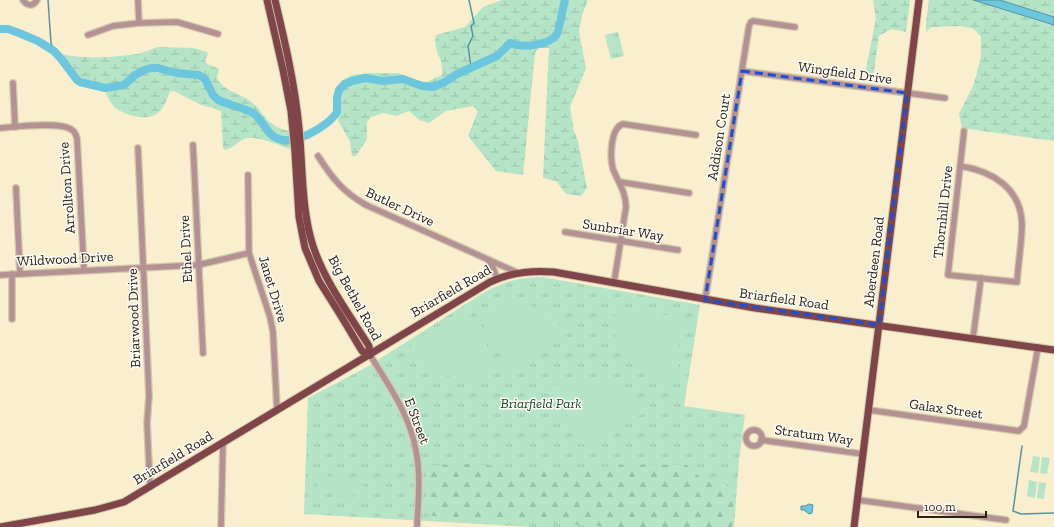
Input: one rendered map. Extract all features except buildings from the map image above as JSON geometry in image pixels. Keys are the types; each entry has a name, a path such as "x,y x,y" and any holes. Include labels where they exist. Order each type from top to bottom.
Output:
{"main road":[{"name":"Big Bethel Road","path":"267,0 296,127"},
{"name":"Big Bethel Road","path":"275,0 288,58 306,211 313,246 324,271 369,346 370,355"},
{"name":"Aberdeen Road","path":"854,527 919,0"},
{"name":"Briarfield Road","path":"0,527 107,508 124,502 497,278 516,272 543,271 705,300 1054,350"}],"street":[{"path":"23,0 25,3 31,5 37,0"},
{"path":"138,0 139,23"},
{"path":"88,35 114,26 139,23 177,22 218,34"},
{"name":"Addison Court","path":"705,300 749,26 751,22 756,22 795,27"},
{"name":"Wingfield Drive","path":"742,71 945,98"},
{"path":"13,82 15,127"},
{"path":"614,283 626,200 620,182 613,168 611,155 615,130 620,125 627,124 696,135"},
{"name":"Arrollton Drive","path":"0,128 50,125 64,126 72,130 77,138 84,270"},
{"name":"Thornhill Drive","path":"964,131 948,274 981,278"},
{"name":"Ethel Drive","path":"193,145 202,353"},
{"name":"Briarwood Drive","path":"138,148 149,396 147,423 150,487"},
{"name":"Butler Drive","path":"318,156 331,177 341,188 354,198 373,209 516,272"},
{"path":"960,166 984,171 1000,181 1015,198 1021,219 1017,282 981,278 973,338"},
{"name":"Janet Drive","path":"248,175 249,253 273,332 277,410"},
{"path":"620,182 689,192"},
{"path":"16,188 20,274"},
{"name":"Sunbriar Way","path":"565,232 678,250"},
{"name":"Wildwood Drive","path":"0,275 198,264 249,253"},
{"path":"487,259 492,265 497,278"},
{"path":"12,274 12,319"},
{"name":"Galax Street","path":"869,410 1021,431 1024,425 1038,347"},
{"name":"E Street","path":"370,355 401,408 415,444 418,472 417,527"},
{"name":"Stratum Way","path":"761,440 863,454"},
{"path":"222,527 223,443"},
{"path":"858,500 1006,520"}],"highlighted area":[{"path":"742,71 907,93 879,325 705,300"}],"green space":[{"path":"502,0 588,0 582,15 579,32 586,68 570,107 587,188 581,196 566,194 556,181 543,178 549,48 539,48 535,53 523,175 496,171 468,136 478,111 473,106 446,111 429,123 419,120 409,111 396,116 384,113 371,117 367,122 367,139 356,156 352,156 350,142 338,120 335,103 337,86 341,81 352,75 370,73 398,73 415,80 427,82 442,75 441,61 436,46 436,35 465,27 483,7"},
{"path":"873,0 910,0 906,32 891,29 879,36 873,78 869,81 865,74 876,18"},
{"path":"929,0 973,0 1054,25 1054,141 962,128 959,114 974,84 981,57 981,37 974,29 960,26 931,27 926,32"},
{"path":"1000,0 1054,0 1054,17"},
{"path":"618,32 624,56 611,59 605,35"},
{"path":"158,47 193,48 207,52 208,55 205,60 207,64 219,70 217,78 223,86 247,99 274,125 289,131 290,149 267,141 248,138 225,150 223,148 221,111 201,105 174,91 170,92 163,108 155,115 150,117 132,116 115,108 107,97 102,84 78,77 59,53 77,57 108,57 140,53"},
{"name":"Briarfield Park","path":"542,277 700,305 684,406 745,415 739,460 734,527 533,527 304,514 308,398 367,367 483,293 511,281"},
{"path":"508,301 526,304 543,311 556,322 567,337 511,368 507,367 476,311 494,303"},
{"path":"465,312 469,313 500,369 487,375 461,379 449,376 427,364 417,355 409,343"},
{"path":"615,312 678,316 681,320 677,384 663,382 650,377 630,362 623,352 618,340 615,326"},
{"path":"578,378 598,380 615,386 630,398 642,414 586,445 581,443 551,387 563,381"},
{"path":"1033,456 1040,457 1038,473 1030,472"},
{"path":"1042,457 1050,458 1047,474 1040,473"},
{"path":"449,464 477,464 539,471 585,469 625,464 687,465 702,479 721,480 734,492 732,527 613,527 433,516 427,514 427,474 431,466"},
{"path":"321,473 328,475 323,491 316,489"},
{"path":"330,476 338,478 333,494 326,492"},
{"path":"340,479 347,481 342,497 335,495"},
{"path":"1029,480 1037,482 1035,498 1027,496"},
{"path":"349,482 357,484 352,499 345,497"},
{"path":"1039,482 1046,483 1044,499 1037,498"},
{"path":"359,485 366,487 362,502 354,500"}],"water":[{"path":"973,0 1000,0 1054,17 1054,25"},
{"path":"809,504 813,505 812,513 809,514 804,510 801,510 801,506"}],"waterway":[{"path":"48,0 51,43 54,51"},
{"path":"469,0 474,23 471,26 473,36 468,46 471,67"},
{"path":"0,29 8,29 38,41 54,51 77,80 105,88 124,85 135,75 151,68 158,68 176,73 199,75 205,79 213,95 218,100 253,113 259,118 273,136 280,139 289,140 308,134 326,124 337,112 337,97 339,90 345,84 352,81 365,78 383,81 403,79 422,86 433,87 445,82 457,74 497,56 510,43 528,46 548,41 557,34 565,0"},
{"path":"1022,446 1013,511 1021,514 1054,513"}]}
